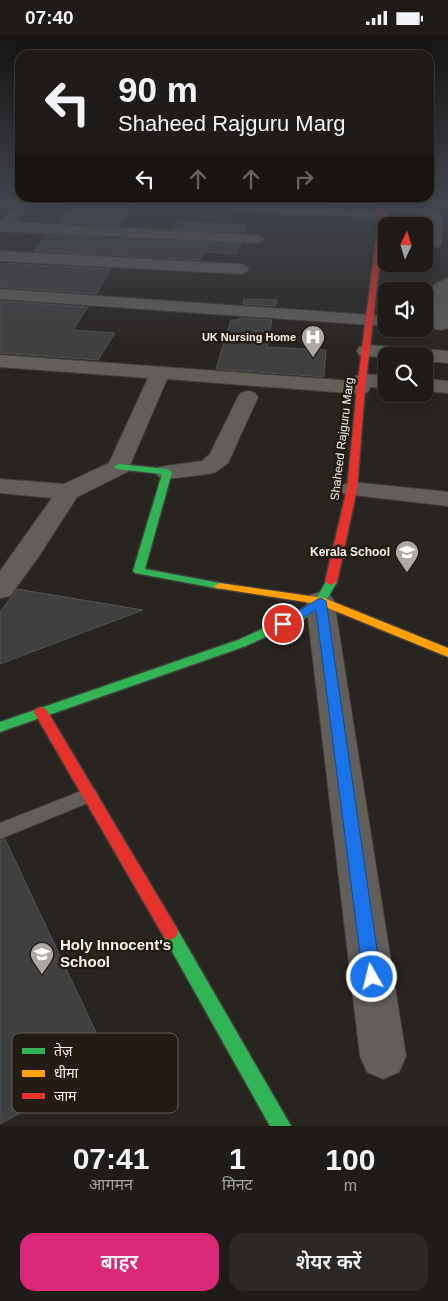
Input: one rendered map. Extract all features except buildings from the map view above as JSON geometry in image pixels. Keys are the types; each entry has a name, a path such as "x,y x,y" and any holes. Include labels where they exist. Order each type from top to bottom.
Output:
{"street":[{"path":"221,310 250,253"},
{"name":"Shaheed Rajguru Marg","path":"380,282 381,253"},
{"path":"0,256 241,269"},
{"path":"437,325 441,287 448,283"},
{"path":"0,294 378,321"},
{"name":"Shaheed Rajguru Marg","path":"0,727 242,643 297,618 320,601 333,578 352,489 366,351 378,321"},
{"path":"366,351 448,357"},
{"path":"0,361 160,373 362,384 378,383"},
{"path":"119,467 160,373"},
{"path":"433,386 448,387"},
{"path":"0,487 68,492 119,467 168,472 208,467 220,458 248,397"},
{"path":"168,472 139,571 193,582 320,601 448,653"},
{"path":"352,489 448,499"},
{"path":"0,590 26,556 68,492"},
{"path":"320,601 383,1055"},
{"path":"41,712 219,1015 281,1126"}],"lane":[{"path":"0,831 89,795"}],"traffic: fast":[{"path":"119,467 167,472 139,571 220,586"},
{"path":"0,727 242,643 297,618 320,601 331,582"},
{"path":"170,932 281,1126"}],"traffic: slow":[{"path":"220,586 320,601 448,653"}],"traffic: jam":[{"path":"331,582 352,489 361,388 378,253"},
{"path":"41,712 170,932"}],"place":[{"name":"UK Nursing Home","path":"313,358"},
{"name":"Kerala School","path":"407,573"},
{"name":"Holy Innocent's School","path":"42,975"}],"route":[{"path":"283,624 297,618 320,601 372,977"}]}
